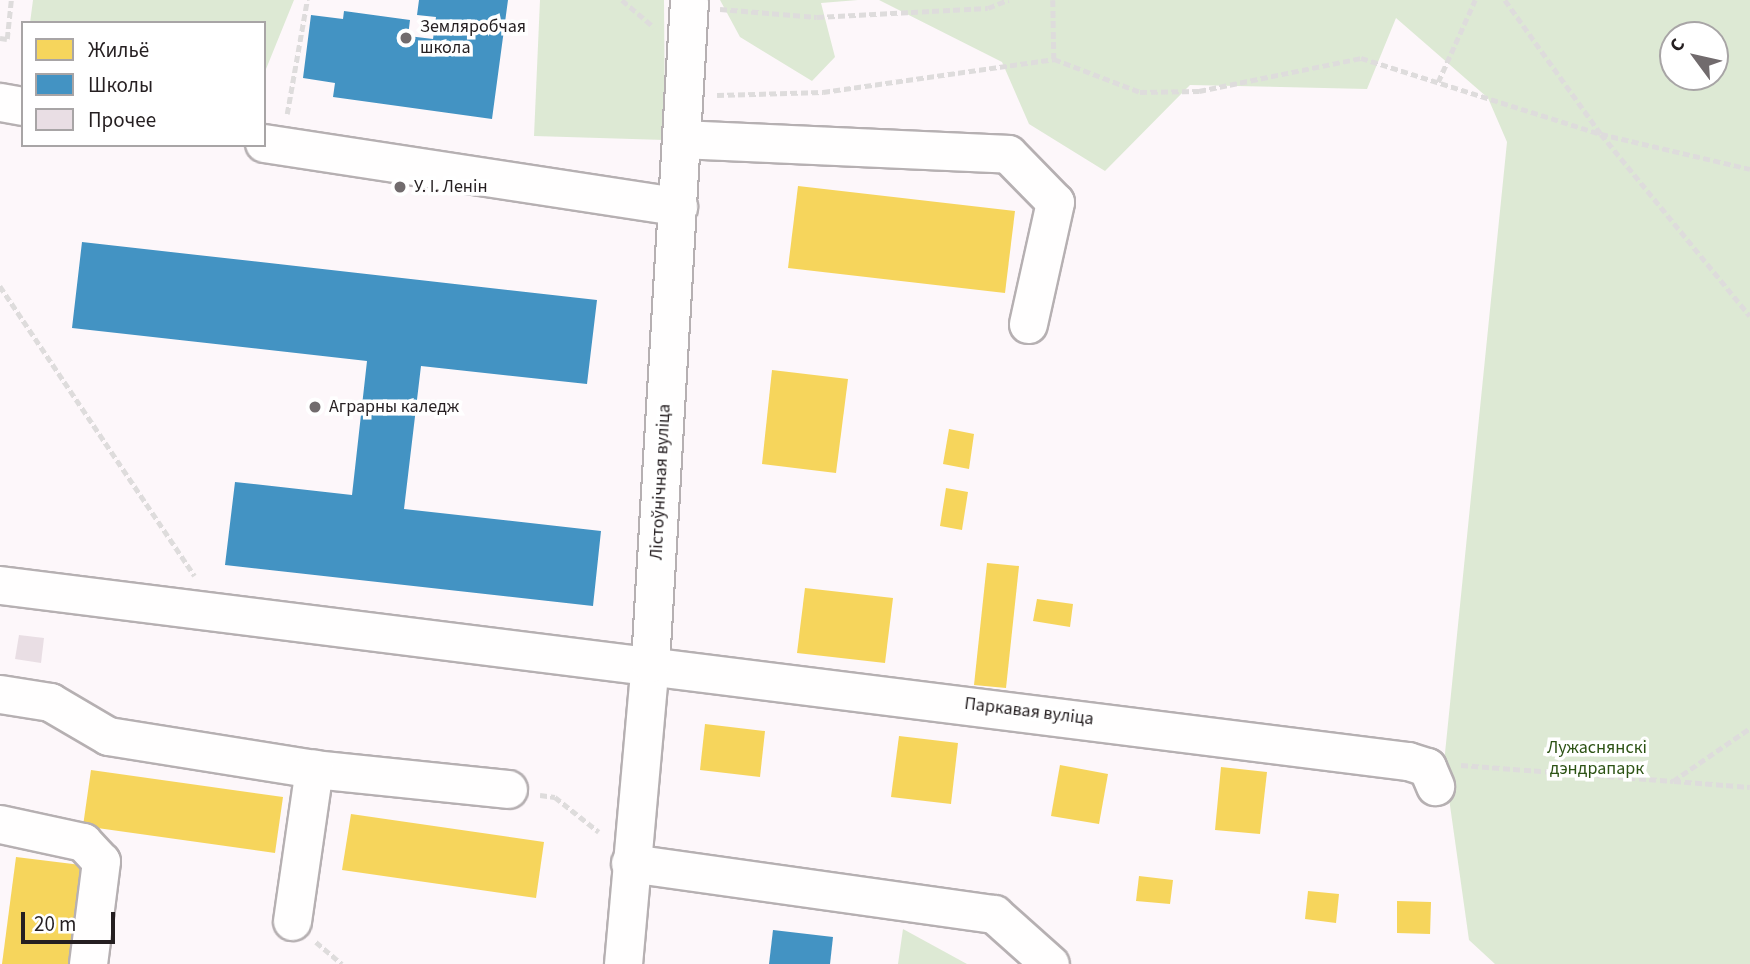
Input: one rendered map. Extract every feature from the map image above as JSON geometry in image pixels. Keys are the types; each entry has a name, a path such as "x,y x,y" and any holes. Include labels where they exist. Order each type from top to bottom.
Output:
{"street":[{"name":"Лістоўнічная вуліца","path":"623,964 650,663 689,3"},
{"path":"0,102 21,106"},
{"path":"682,139 1008,154 1055,202 1028,324"},
{"path":"273,144 678,206"},
{"name":"Паркавая вуліца","path":"0,585 650,663 1408,761"},
{"path":"0,694 50,702 108,736 314,769 508,789"},
{"path":"1408,761 1427,768 1435,786"},
{"path":"292,921 314,769"},
{"path":"0,824 83,842 101,861 88,964"},
{"path":"630,863 994,914 1050,964"}],"path":[{"path":"0,38 7,39 12,0"},
{"path":"689,3 817,17 988,8 1008,0"},
{"path":"1053,0 1054,60"},
{"path":"1438,82 1475,0"},
{"path":"1506,0 1601,134 1750,316"},
{"path":"273,144 305,2"},
{"path":"684,97 823,92 1054,60 1140,92 1199,91 1361,58 1601,134 1750,169"},
{"path":"0,286 219,611"},
{"path":"1673,781 1750,728"},
{"path":"1408,761 1750,787"},
{"path":"508,789 555,797 630,863"}],"green space":[{"path":"33,0 294,0 266,69 266,21 30,21"},
{"path":"540,0 664,0 665,140 534,136"},
{"path":"720,0 858,0 821,3 835,57 812,81 740,37"},
{"name":"Лужаснянскі дэндрапарк","path":"879,0 1750,0 1750,964 1495,964 1469,940 1444,763 1507,142 1488,98 1396,18 1367,89 1190,85 1105,171 1029,124 1002,62"},
{"path":"903,929 967,964 898,964"}],"building: Жильё":[{"path":"798,186 1015,211 1005,293 788,268"},
{"path":"772,370 848,379 836,473 762,464"},
{"path":"949,429 974,434 969,469 943,464"},
{"path":"946,488 968,492 962,530 940,526"},
{"path":"987,563 1019,566 1006,688 974,685"},
{"path":"805,588 893,598 885,663 797,653"},
{"path":"1037,599 1073,604 1070,627 1033,621"},
{"path":"705,724 765,731 760,777 700,770"},
{"path":"899,736 958,743 951,804 891,797"},
{"path":"1060,765 1108,774 1099,824 1051,816"},
{"path":"1221,767 1267,772 1260,834 1215,830"},
{"path":"91,770 283,797 275,853 83,826"},
{"path":"351,814 544,842 536,898 342,870"},
{"path":"16,857 81,865 68,964 2,964"},
{"path":"1139,876 1173,880 1170,904 1136,901"},
{"path":"1308,891 1339,894 1336,923 1305,919"},
{"path":"1397,901 1431,902 1430,934 1397,933"}],"building: Школы":[{"path":"419,0 508,0 492,119 333,97 335,83 303,78 311,15 343,19 344,11 410,20 408,36 433,39 436,17 417,15"},
{"path":"82,242 597,300 587,384 421,366 404,509 601,531 593,606 225,565 235,482 352,495 367,361 72,328"},
{"path":"773,930 833,937 830,964 769,964"}],"building: Прочее":[{"path":"19,635 44,638 41,663 15,659"}],"place":[{"name":"Земляробчая школа","path":"406,38"},
{"name":"У. І. Ленін","path":"400,187"},
{"name":"Аграрны каледж","path":"315,407"}]}
